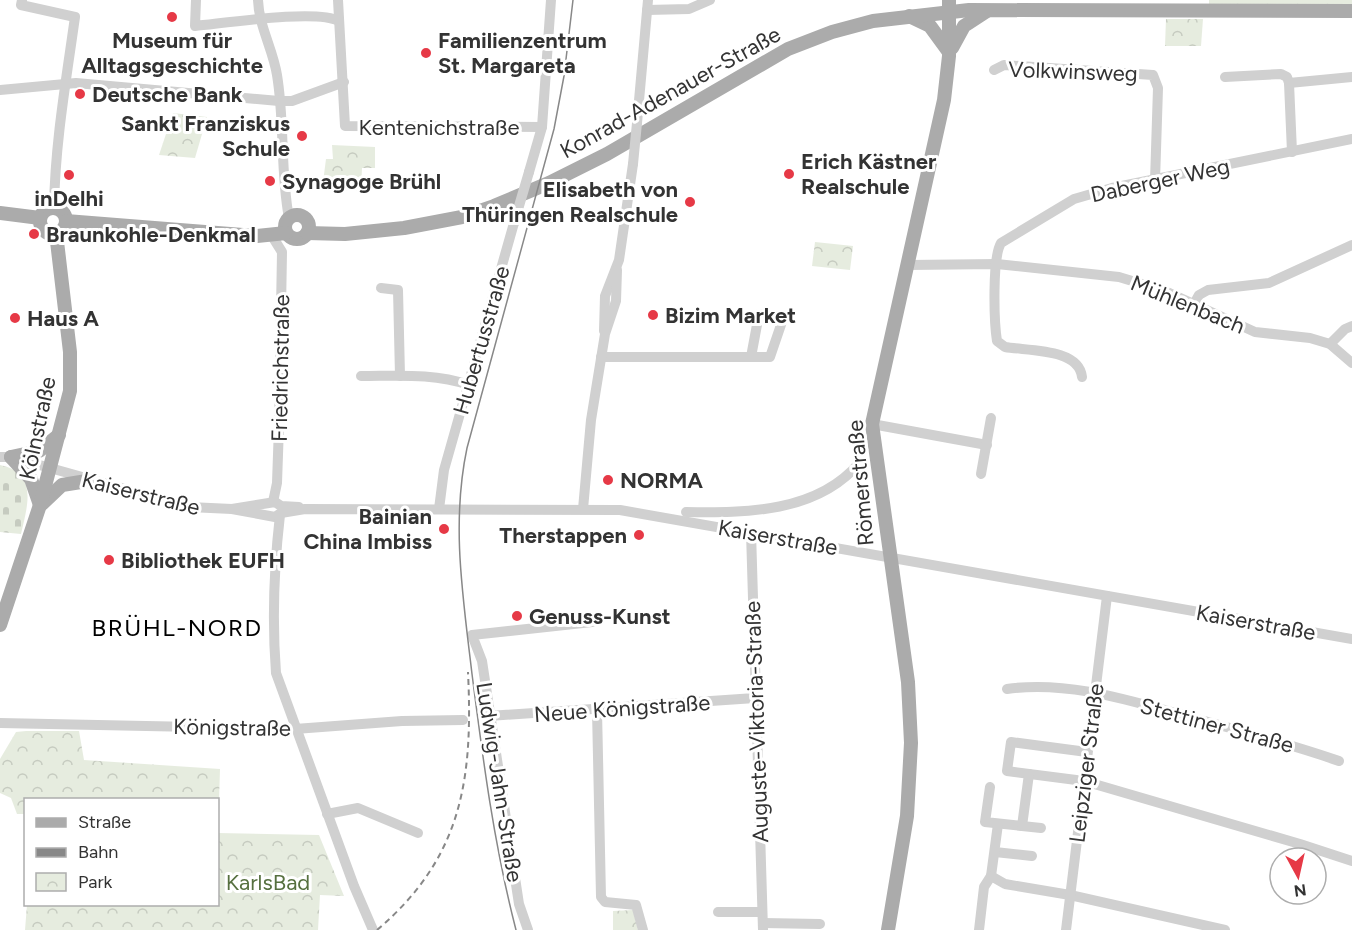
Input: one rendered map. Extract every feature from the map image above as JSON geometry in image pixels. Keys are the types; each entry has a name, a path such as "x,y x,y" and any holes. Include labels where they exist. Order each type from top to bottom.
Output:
{"main road":[{"path":"928,0 907,15 930,26 949,54 964,26 995,9"},
{"path":"976,0 995,9"},
{"name":"Konrad-Adenauer-Straße","path":"307,233 345,234 404,228 462,217 494,206 549,183 607,154 744,73 806,40 849,27 950,5 995,9 1352,11"},
{"name":"Römerstraße","path":"888,930 906,824 911,761 908,682 872,424 941,112 949,54 950,5"},
{"path":"54,208 61,211 66,221 64,227 56,233 44,230 40,218 44,212 54,208"},
{"path":"0,213 40,218"},
{"path":"66,221 229,235 272,236 286,233 297,239 307,233 308,224 304,217 296,215 289,218 285,227 286,233"},
{"name":"Kölnstraße","path":"0,625 40,506 71,381 56,233"},
{"path":"5,457 39,451 59,435"},
{"path":"5,457 31,479 40,506 62,485 87,480"}],"street":[{"path":"22,0 21,5 75,17 53,178 54,208"},
{"path":"196,0 195,26 259,21 277,17 330,16 339,21"},
{"path":"258,0 259,21 273,57 279,101 284,192 289,218"},
{"path":"0,90 76,83 292,101 344,81 338,0"},
{"name":"Hubertusstraße","path":"439,509 444,470 542,128 551,0"},
{"path":"583,509 591,420 605,334 616,301 616,270 626,228 647,5 689,9 710,0"},
{"name":"Volkwinsweg","path":"994,70 1004,65 1153,75 1158,88 1155,181"},
{"path":"1224,77 1281,74 1287,77 1292,152"},
{"path":"1289,83 1352,77"},
{"name":"Kentenichstraße","path":"344,81 343,123 349,128 542,128"},
{"name":"Daberger Weg","path":"997,264 1001,243 1074,199 1112,188 1352,139"},
{"name":"Friedrichstraße","path":"272,236 282,252 277,483 273,490 276,540 274,648 276,673 327,814 373,930"},
{"path":"1194,304 1199,295 1208,291 1269,284 1352,245"},
{"path":"997,264 994,322 999,345 1066,357 1076,362 1081,369 1082,378"},
{"name":"Mühlenbach","path":"908,265 997,264 1119,277 1165,291 1255,332 1310,338 1330,344 1352,363"},
{"path":"381,288 398,290 400,376"},
{"path":"1330,344 1345,329 1352,326"},
{"path":"601,357 751,357"},
{"path":"361,376 449,378 469,385"},
{"path":"981,474 991,418"},
{"path":"872,424 987,445"},
{"name":"Kaiserstraße","path":"5,457 189,507 275,510 296,506 305,509 583,509 638,512 1352,639"},
{"path":"686,512 736,513 804,500 835,484 860,462"},
{"path":"735,529 736,513"},
{"name":"Auguste-Viktoria-Straße","path":"751,532 763,922"},
{"name":"Leipziger Straße","path":"1066,930 1107,596"},
{"name":"Ludwig-Jahn-Straße","path":"528,930 519,904 482,660 472,635 592,622"},
{"name":"Stettiner Straße","path":"1007,689 1035,686 1094,693 1295,746 1339,761"},
{"name":"Neue Königstraße","path":"489,716 755,698"},
{"path":"597,710 601,897 605,902 636,905 643,930"},
{"name":"Königstraße","path":"0,726 295,729 402,721 463,720"},
{"path":"1088,752 1011,742 1007,771 1084,781 1352,861"},
{"path":"1022,826 1029,774"},
{"path":"990,787 985,822 1041,828"},
{"path":"327,814 358,808 418,833"},
{"path":"979,930 984,887 991,876 998,824"},
{"path":"994,852 1032,856"},
{"path":"991,876 1005,884 1070,895 1225,930"},
{"path":"718,912 763,922 820,924"}],"green space":[{"path":"1209,0 1352,0 1352,5 1209,4"},
{"path":"1166,19 1203,19 1201,46 1165,46"},
{"path":"173,113 207,117 195,158 159,155"},
{"path":"332,145 375,147 375,168 362,168 361,191 322,190 326,159 333,159"},
{"path":"815,242 853,246 850,270 812,266"},
{"path":"0,465 21,475 25,483 27,502 21,534 0,532"},
{"path":"79,731 84,760 220,769 219,801 219,798 24,798 24,814 17,814 11,798 0,793 0,759 16,732"},
{"name":"KarlsBad","path":"219,833 319,835 344,896 320,895 318,930 25,930 27,906 219,906"},
{"path":"633,910 638,930 613,930 613,911"}],"tram line":[{"path":"516,930 495,834 476,706 462,589 460,505 467,448 554,129 564,76 573,0"}],"railway":[{"path":"377,930 406,902 428,874 445,844 457,813 468,747 468,672"}],"place":[{"name":"Museum für Alltagsgeschichte","path":"172,17"},
{"name":"Familienzentrum St. Margareta","path":"426,53"},
{"name":"Deutsche Bank","path":"80,94"},
{"name":"Sankt Franziskus Schule","path":"302,136"},
{"name":"Erich Kästner Realschule","path":"789,174"},
{"name":"inDelhi","path":"69,175"},
{"name":"Synagoge Brühl","path":"270,181"},
{"name":"Elisabeth von Thüringen Realschule","path":"690,202"},
{"name":"Braunkohle-Denkmal","path":"34,234"},
{"name":"Bizim Market","path":"653,315"},
{"name":"Haus A","path":"15,318"},
{"name":"NORMA","path":"608,480"},
{"name":"Bainian China Imbiss","path":"444,529"},
{"name":"Therstappen","path":"639,535"},
{"name":"Bibliothek EUFH","path":"109,560"},
{"name":"Genuss-Kunst","path":"517,616"}],"district":[{"name":"BRÜHL-NORD","path":"177,628"}]}
